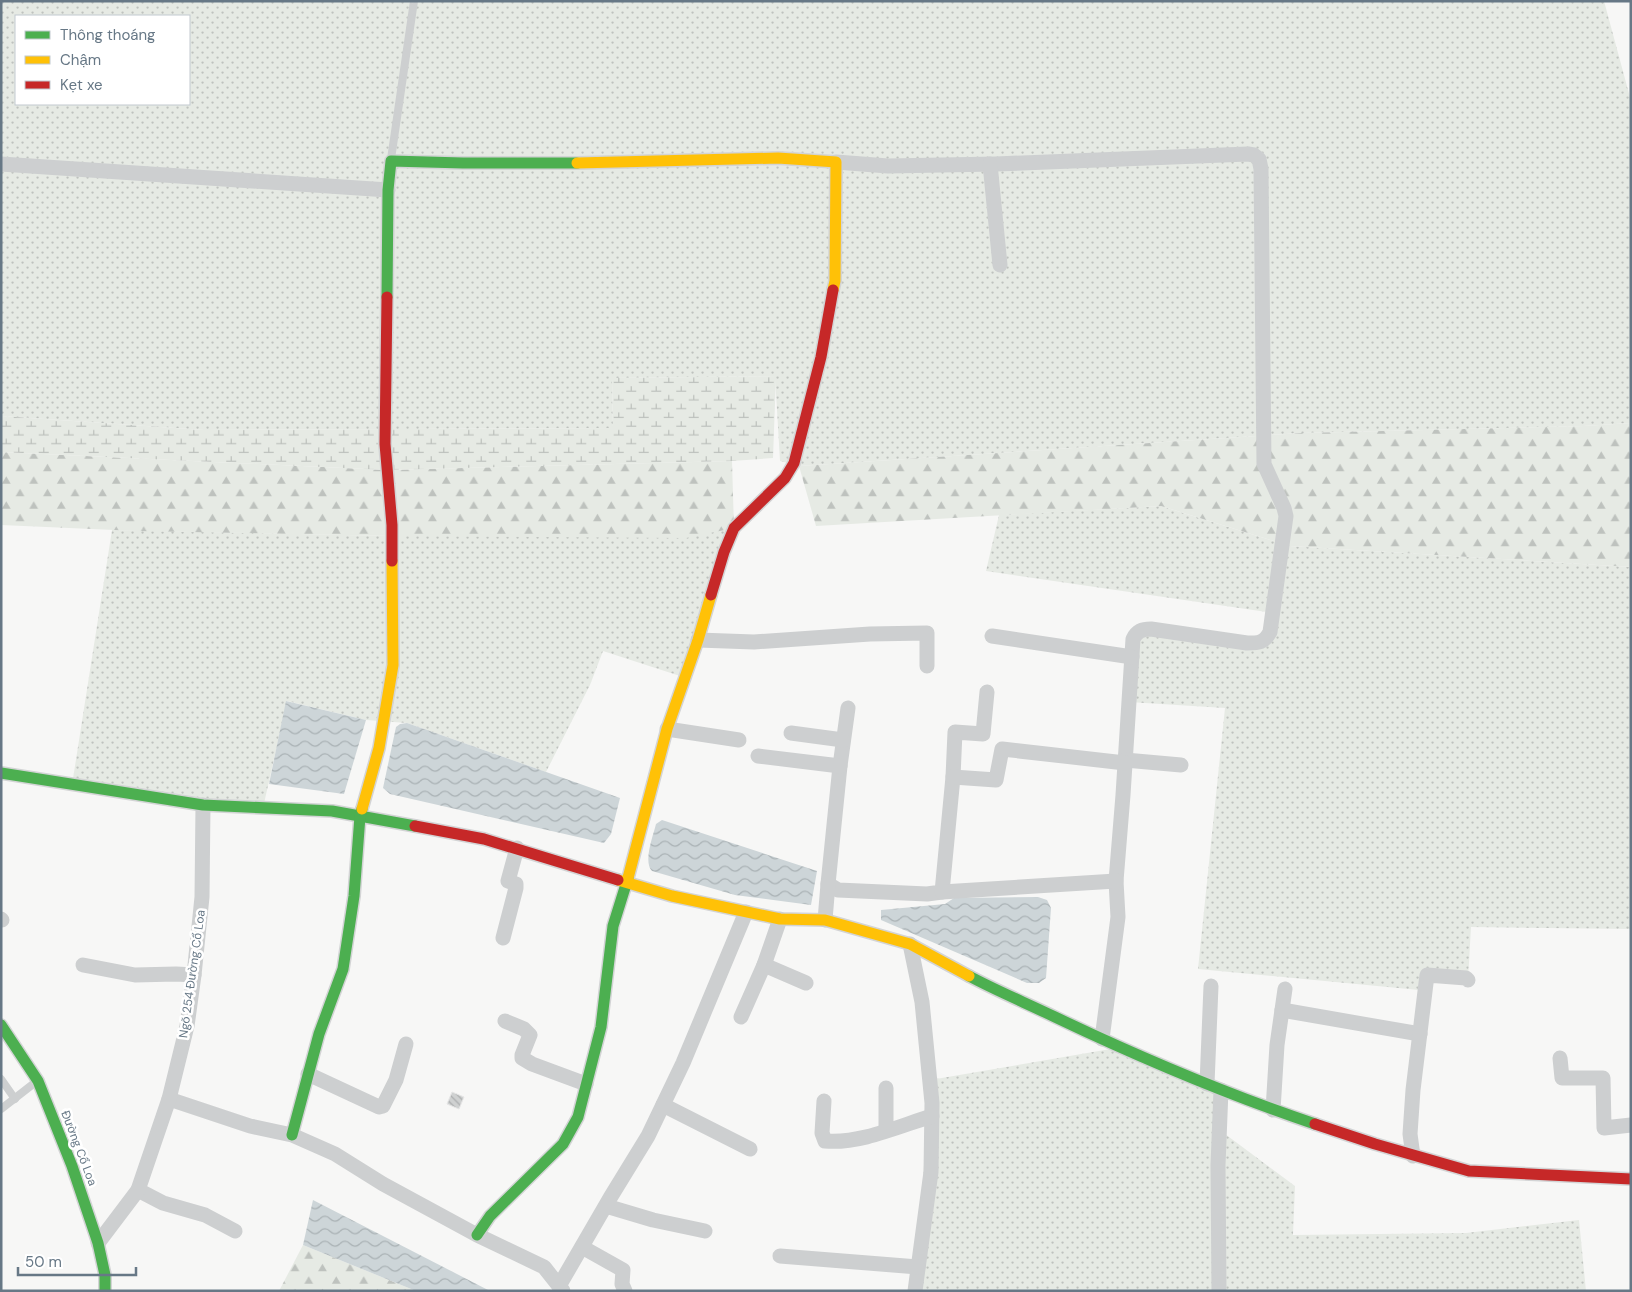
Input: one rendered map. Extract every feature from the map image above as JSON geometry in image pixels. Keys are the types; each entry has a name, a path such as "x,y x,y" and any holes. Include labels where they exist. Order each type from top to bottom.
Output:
{"street":[{"path":"292,1135 319,1034 343,969 354,896 360,816 379,748 393,665 392,525 385,444 388,190 391,161 564,163 756,159 820,160 888,166 1248,154 1254,155 1259,159 1261,169 1264,464 1286,516 1270,632 1266,639 1260,643 1247,643 1150,629 1143,629 1136,633 1133,639 1116,881 1118,917 1102,1038"},
{"path":"477,1236 490,1216 562,1144 578,1117 601,1026 613,926 627,882 667,729 698,640 724,552 734,528 785,478 794,463 820,357 835,281 836,162"},
{"path":"1,164 388,190"},
{"path":"990,164 1000,265"},
{"path":"698,640 754,642 870,634 928,633 927,666"},
{"path":"992,636 1132,657"},
{"path":"942,892 953,777 955,732 983,734 987,692"},
{"path":"825,920 840,766 848,708"},
{"path":"667,729 739,740"},
{"path":"791,734 843,740"},
{"path":"953,777 996,780 1002,749 1181,765"},
{"path":"758,756 840,766"},
{"path":"1,773 203,805 332,811 484,839 672,896 780,919 825,920 910,944 973,978 1102,1038 1214,1087 1273,1110 1375,1144 1469,1171 1631,1178"},
{"name":"Ngõ 254 Đường Cổ Loa","path":"98,1243 138,1190 169,1099 187,1026 202,897 203,805"},
{"path":"503,938 516,888 516,884 508,881 517,848"},
{"path":"828,884 838,890 927,894 1116,881"},
{"path":"169,1099 250,1126 292,1135 335,1154 383,1184 477,1236 544,1267 561,1289 582,1247 648,1136 683,1062 746,912"},
{"path":"741,1017 764,965 780,919"},
{"path":"910,944 922,1002 932,1103 931,1172 915,1291"},
{"path":"83,965 135,975 194,975"},
{"path":"764,965 806,982"},
{"path":"1414,1156 1410,1134 1413,1090 1427,975 1466,978 1468,980"},
{"path":"1211,986 1218,1166 1219,1291"},
{"path":"1273,1110 1277,1045 1285,989"},
{"path":"1282,1010 1420,1034"},
{"path":"505,1021 524,1029 530,1035 522,1058 532,1064 586,1084"},
{"name":"Đường Cổ Loa","path":"1,1025 38,1081 72,1166 98,1243 105,1291"},
{"path":"308,1074 379,1108 383,1106 396,1080 406,1044"},
{"path":"1560,1058 1562,1078 1603,1078 1604,1128 1631,1125"},
{"path":"886,1088 886,1130"},
{"path":"824,1101 822,1133 825,1141 865,1137 932,1116"},
{"path":"663,1105 750,1149"},
{"path":"138,1190 163,1203 205,1215 234,1231"},
{"path":"606,1206 653,1220 705,1231"},
{"path":"582,1247 623,1270 622,1284 625,1291"},
{"path":"780,1256 918,1267"}],"lane":[{"path":"391,161 414,1"},
{"path":"1,1079 15,1099"},
{"path":"1,1109 38,1081"}],"green space":[{"path":"1,1 1604,1 1631,101 1631,423 1584,426 1302,433 799,466 780,461 775,376 612,378 613,428 204,430 1,416"},
{"path":"776,376 773,458 732,461 387,470 1,452 1,416 204,430 613,428 612,378"},
{"path":"1631,423 1631,567 1290,546 1161,506 816,526 799,466 1302,433 1584,426"},
{"path":"1,452 387,470 732,461 734,528 686,538 392,536 137,531 1,525"},
{"path":"1161,506 1290,546 1631,567 1631,929 1471,927 1468,980 1427,975 1419,990 1198,969 1225,708 1129,702 1136,633 1266,639 1273,613 986,571 999,515"},
{"path":"734,528 680,676 603,651 590,685 546,772 407,723 366,720 287,701 263,808 72,785 112,530 392,536"},
{"path":"1122,1047 1221,1090 1221,1131 1295,1186 1293,1235 1466,1233 1579,1220 1586,1291 915,1291 930,1080"},
{"path":"303,1245 416,1291 279,1291"}],"water":[{"path":"286,701 366,720 344,794 269,784"},
{"path":"407,723 620,798 611,834 604,843 390,794 383,788 396,727"},
{"path":"662,820 817,871 811,905 735,895 652,871 648,862 649,849 656,824"},
{"path":"1038,897 1047,900 1051,908 1046,978 1039,983 1027,983 881,920 881,910 945,904 954,898"},
{"path":"313,1200 490,1291 416,1291 303,1245"}],"building":[{"path":"452,1092 464,1097 459,1109 447,1104"}],"traffic: fast":[{"path":"387,297 388,190 391,161 577,163"},
{"path":"1,773 203,805 332,811 415,826"},
{"path":"292,1135 319,1034 343,969 354,896 362,809"},
{"path":"477,1235 490,1216 563,1144 578,1117 601,1027 613,926 628,878"},
{"path":"969,976 1151,1061 1216,1088 1315,1124"},
{"path":"1,1025 38,1081 72,1166 98,1243 105,1275 105,1291"}],"traffic: slow":[{"path":"577,163 778,158 836,162 835,281 833,290"},
{"path":"362,809 379,748 393,665 392,561"},
{"path":"628,878 667,729 698,640 711,595"},
{"path":"618,880 672,896 780,919 825,920 910,944 969,976"}],"traffic: jam":[{"path":"711,595 724,552 734,528 785,478 794,463 821,357 833,290"},
{"path":"387,297 385,444 392,525 392,561"},
{"path":"415,826 484,839 618,880"},
{"path":"1315,1124 1375,1144 1469,1171 1631,1179"}]}
